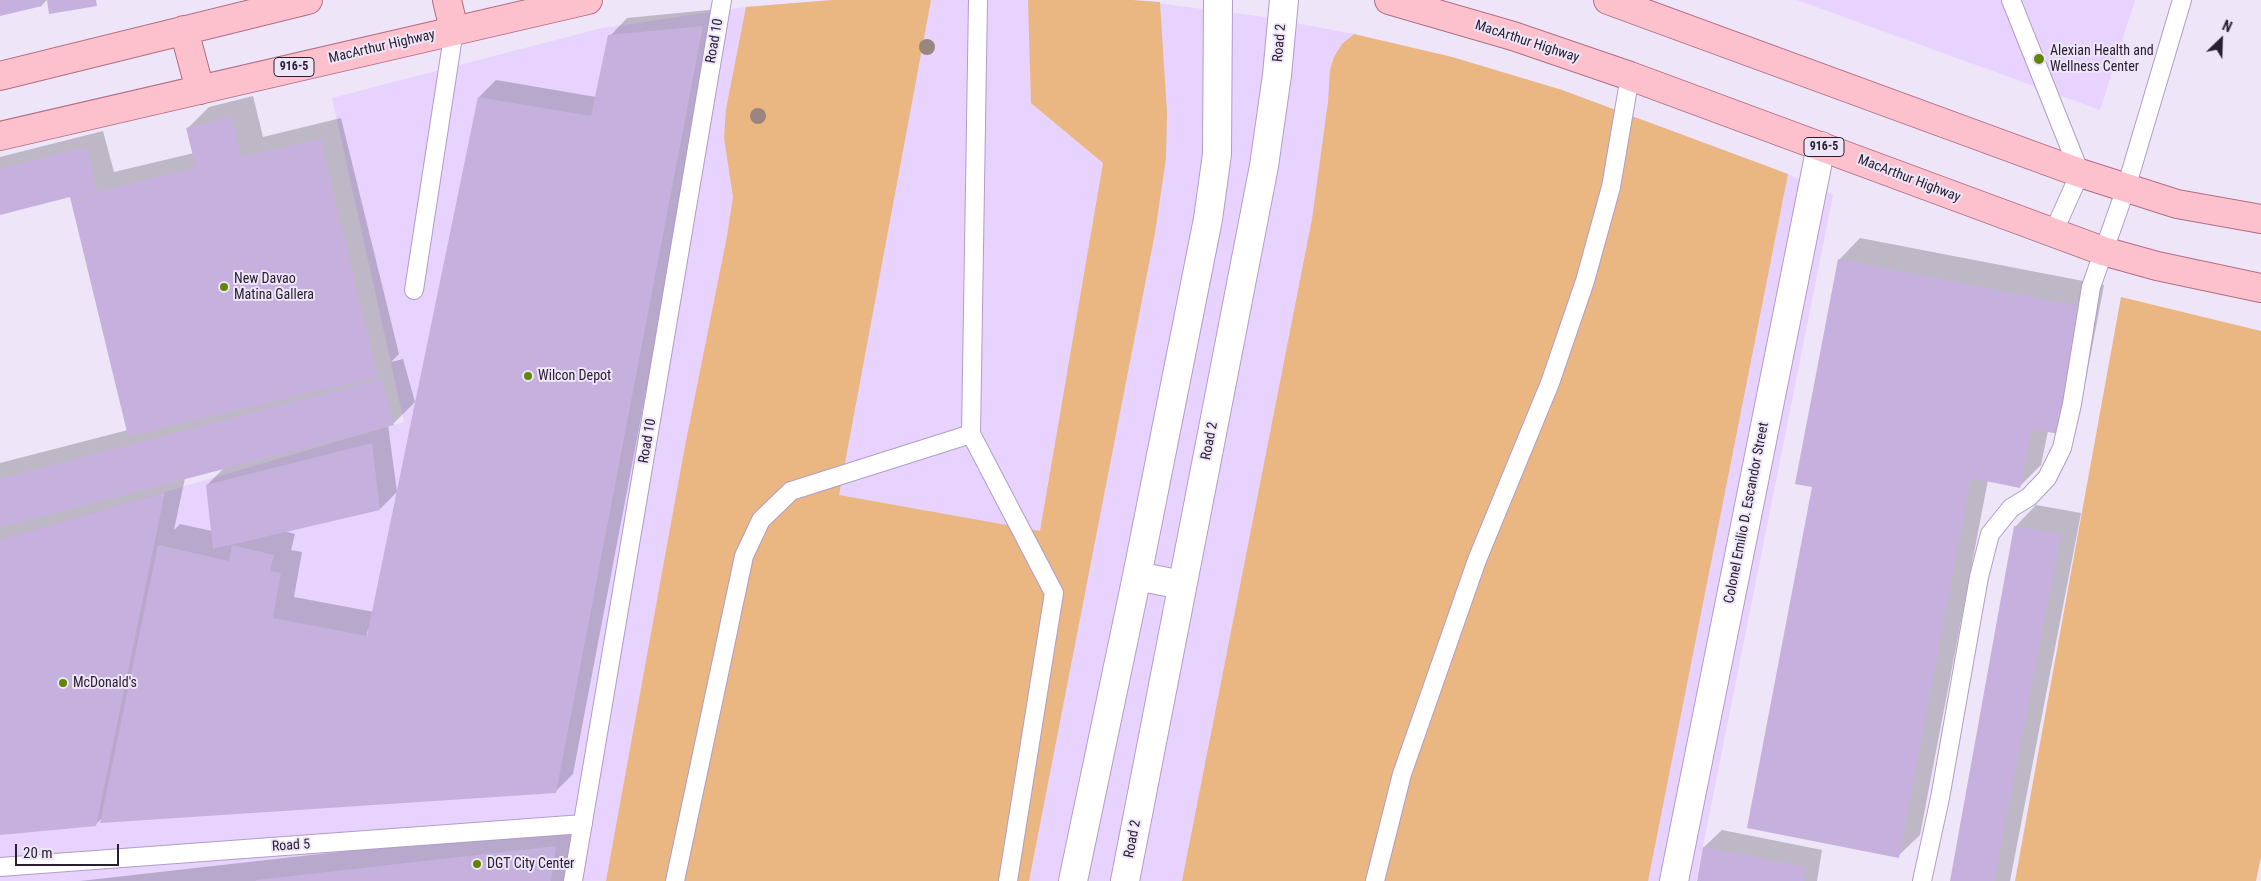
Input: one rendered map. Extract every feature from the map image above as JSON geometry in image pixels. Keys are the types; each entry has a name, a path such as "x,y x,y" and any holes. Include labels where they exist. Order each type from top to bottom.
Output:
{"main road":[{"path":"0,76 308,0"},
{"path":"447,0 454,30"},
{"name":"MacArthur Highway","path":"0,136 588,0"},
{"name":"MacArthur Highway","path":"1389,0 1504,34 1630,76 2103,251 2157,266 2261,288"},
{"path":"1608,0 2080,173 2178,204 2261,219"},
{"path":"184,30 200,90"}],"street":[{"path":"1072,881 1137,576 1212,193 1217,154 1218,0"},
{"name":"Road 2","path":"1125,881 1264,166 1275,95 1284,0"},
{"name":"Colonel Emilio D. Escandor Street","path":"1674,881 1821,146"},
{"path":"1137,576 1182,585"}],"lane":[{"name":"Road 10","path":"573,881 722,0"},
{"path":"978,0 971,434 1054,593 1008,881"},
{"path":"2011,0 2080,173 2054,233"},
{"path":"1922,881 1940,798 1979,577 1990,534 2011,508 2029,497 2047,478 2062,448 2072,404 2091,287 2126,188 2182,0"},
{"path":"414,290 454,30"},
{"path":"1375,881 1402,774 1477,560 1550,383 1585,281 1611,187 1630,76"},
{"path":"675,881 744,556 762,520 791,491 971,434"},
{"name":"Road 5","path":"0,867 583,824"}],"shaded area":[{"path":"832,0 1132,0 1258,16 1354,34 1452,57 1562,90 1788,174 1833,195 1696,881 0,881 0,540 404,422 332,98 602,28 746,7"},
{"path":"832,0 931,0 839,495 1040,531 1103,163 1031,103 1028,0 1132,0 1160,2 1167,113 1166,158 1155,233 1029,881 606,881 685,446 727,236 733,197 724,138 726,109 746,7"},
{"name":"Alexian Health and Wellness Center","path":"1797,0 2135,0 2100,110"},
{"path":"1354,34 1452,57 1562,90 1788,174 1648,881 1182,881 1312,219 1328,102 1330,70 1334,57 1342,44"},
{"path":"2121,297 2261,331 2261,857 2256,881 2015,881"}],"building":[{"path":"0,0 41,0 42,6 0,16"},
{"path":"47,0 96,0 97,6 49,14"},
{"name":"Wilcon Depot","path":"703,26 556,793 100,823 158,545 229,561 232,545 274,555 270,571 281,573 273,618 367,636 478,97 591,116 608,35"},
{"name":"New Davao Matina Gallera","path":"232,117 241,157 320,139 378,377 128,436 70,197 0,215 0,169 86,147 97,190 80,196 196,168 186,128"},
{"path":"1838,259 2083,307 2059,434 2032,429 2020,488 1971,478 1899,858 1747,828 1812,487 1795,484"},
{"path":"381,379 394,425 0,527 0,479"},
{"path":"372,443 380,510 213,549 206,485"},
{"name":"McDonald's","path":"165,492 96,826 0,835 0,540"},
{"path":"2014,526 2061,534 1994,881 1950,881"},
{"name":"DGT City Center","path":"556,846 551,881 256,881 256,880"},
{"path":"1703,847 1806,867 1803,881 1697,881"}],"place":[{"name":"Alexian Health and Wellness Center","path":"2039,59"},
{"name":"New Davao Matina Gallera","path":"224,287"},
{"name":"Wilcon Depot","path":"528,376"},
{"name":"McDonald's","path":"63,683"},
{"name":"DGT City Center","path":"477,864"}]}
